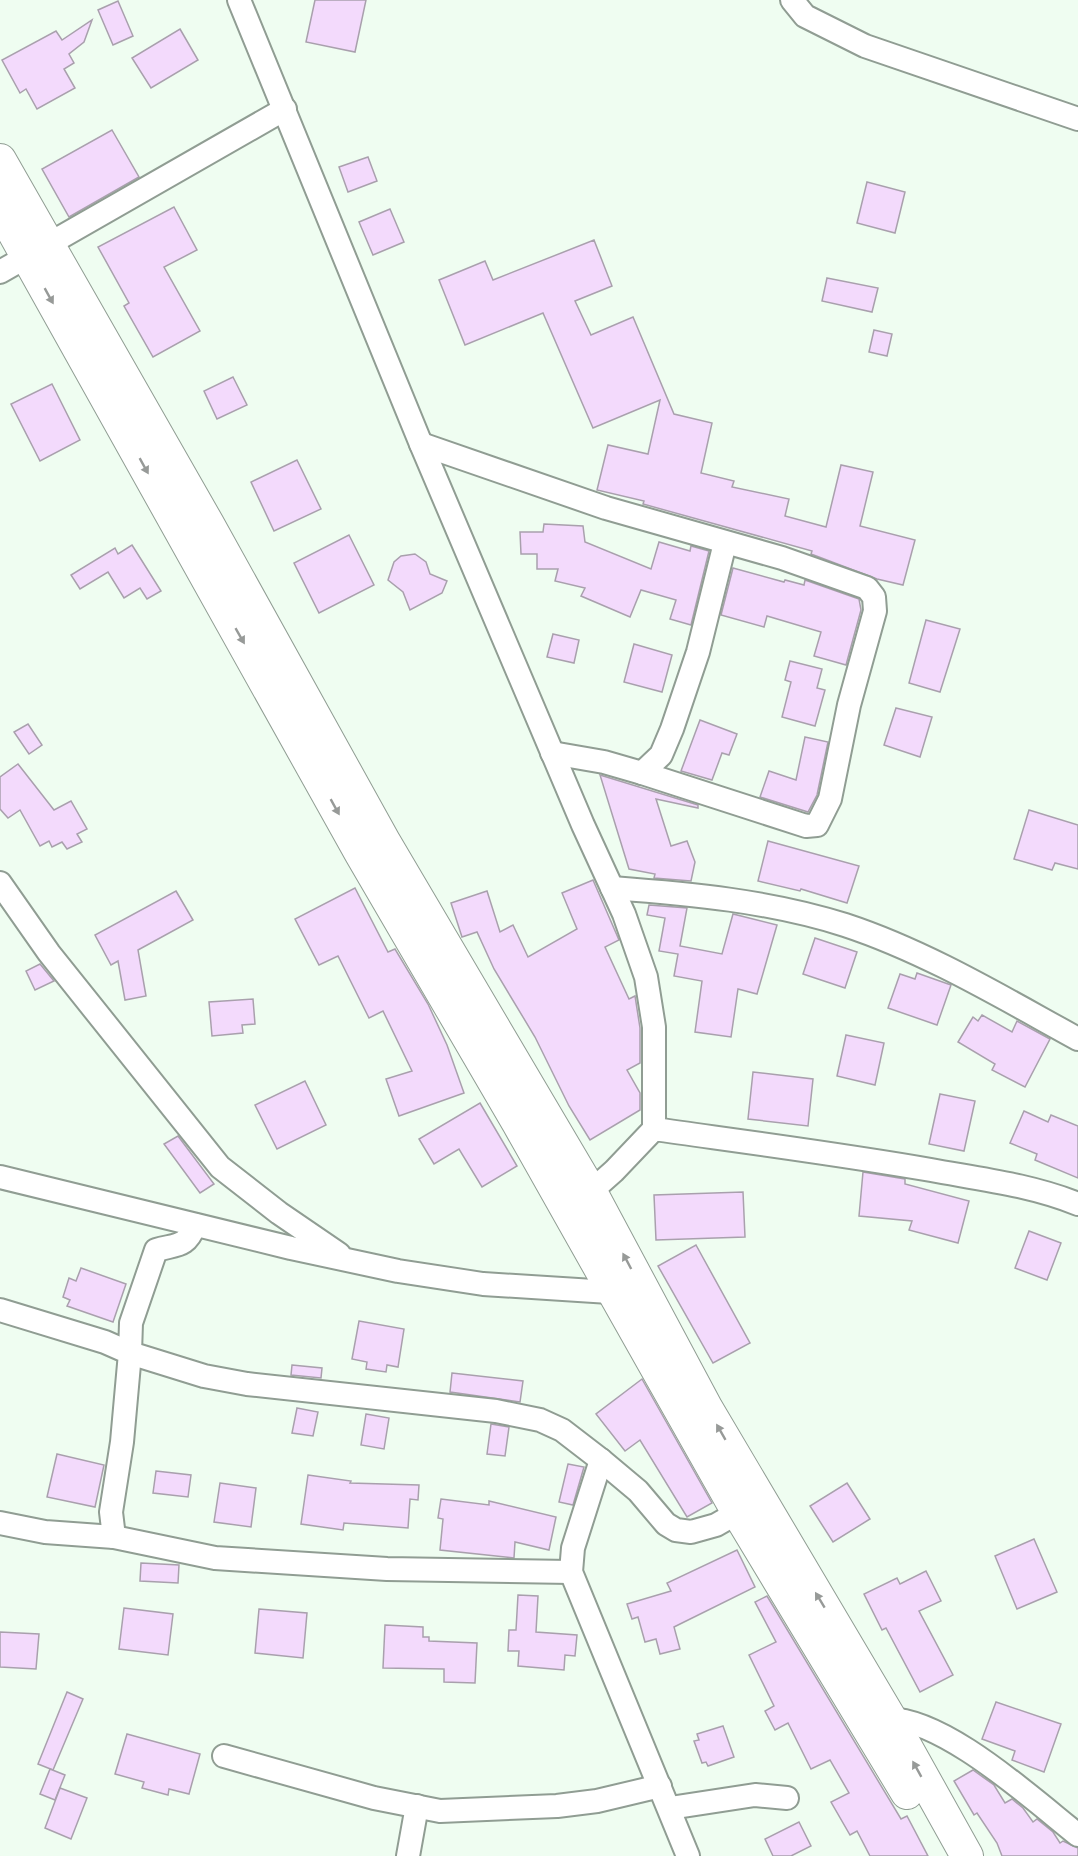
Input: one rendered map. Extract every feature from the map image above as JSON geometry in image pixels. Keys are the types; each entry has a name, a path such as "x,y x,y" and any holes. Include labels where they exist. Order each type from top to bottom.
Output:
{"main road":[{"path":"0,160 38,250 373,849 579,1202 749,1506 878,1720 967,1856"},
{"path":"0,208 38,250"},
{"path":"878,1720 945,1856"}],"street":[{"path":"239,0 421,444 612,888 646,977 654,1027 654,1129 579,1202"},
{"path":"792,0 805,16 865,46 1078,119"},
{"path":"0,272 285,109"},
{"path":"421,444 606,508 850,582 867,588 874,597 875,611 849,705 825,814 817,825 806,826 604,762 552,753"},
{"path":"642,773 661,755 672,729 698,652 725,543"},
{"path":"0,883 49,953 220,1167 279,1214 347,1260"},
{"path":"612,888 684,893 784,909 846,926 945,967 1078,1038"},
{"path":"654,1129 883,1162 1000,1182 1056,1195 1078,1204"},
{"path":"0,1177 195,1226 347,1260 483,1284 630,1293"},
{"path":"114,1537 111,1512 122,1442 131,1323 156,1250 179,1245 189,1239 195,1226"},
{"path":"0,1310 105,1342 130,1353 204,1376 247,1384 496,1410 540,1420 562,1430 601,1460 638,1491 666,1524 676,1530 691,1532 716,1525 749,1506"},
{"path":"601,1460 575,1539 571,1572 688,1856"},
{"path":"0,1524 45,1532 114,1537 215,1558 387,1569 571,1572"},
{"path":"878,1720 923,1726 969,1751 1078,1835"},
{"path":"224,1756 374,1798 441,1811 557,1806 597,1801 660,1786"},
{"path":"670,1808 755,1796 787,1798"},
{"path":"408,1856 417,1806"}],"building":[{"path":"315,0 366,0 355,52 306,42"},
{"path":"118,1 133,36 113,45 98,10"},
{"path":"92,20 84,42 69,54 74,63 64,69 75,88 37,109 26,89 20,93 2,60 56,31 62,40"},
{"path":"180,29 198,60 151,88 132,58"},
{"path":"112,130 139,177 69,217 42,169"},
{"path":"368,157 377,181 348,192 339,167"},
{"path":"867,182 905,192 895,233 857,223"},
{"path":"174,207 197,250 164,267 200,331 153,357 124,306 129,303 98,247"},
{"path":"390,209 404,242 373,255 359,222"},
{"path":"594,240 612,286 575,301 591,335 633,317 674,414 712,423 701,473 734,481 732,487 789,499 785,516 826,527 841,465 873,472 860,526 915,540 903,585 877,579 811,554 812,551 643,504 644,501 597,490 608,445 648,454 660,400 593,428 543,313 465,345 439,280 485,261 493,280"},
{"path":"827,278 878,288 872,312 822,301"},
{"path":"874,330 892,334 887,356 869,352"},
{"path":"233,377 247,405 217,419 204,391"},
{"path":"52,384 80,440 40,461 11,404"},
{"path":"297,460 321,509 274,531 251,482"},
{"path":"544,524 583,526 585,542 651,569 659,542 690,551 691,546 709,551 691,625 670,619 676,600 641,590 630,617 581,596 585,588 555,581 558,569 537,569 537,554 521,554 520,532 543,532"},
{"path":"349,535 374,585 319,613 294,563"},
{"path":"132,545 161,591 147,599 140,588 124,598 108,572 80,589 71,575 115,548 118,554"},
{"path":"415,554 426,562 430,574 447,581 442,593 410,610 403,592 388,580 394,562 401,556"},
{"path":"733,568 784,582 785,580 804,585 805,580 859,599 861,610 846,665 814,656 821,632 767,616 764,627 721,615"},
{"path":"926,620 960,629 940,692 909,683"},
{"path":"553,634 579,640 574,663 547,657"},
{"path":"634,644 672,655 662,692 624,682"},
{"path":"790,661 822,669 817,688 825,690 815,726 782,717 791,682 785,680"},
{"path":"896,708 932,717 920,757 884,745"},
{"path":"700,720 737,734 729,755 722,753 712,780 681,771"},
{"path":"28,724 42,745 29,754 14,732"},
{"path":"805,737 828,742 817,795 808,812 760,797 769,771 796,780"},
{"path":"18,764 54,810 71,801 87,829 77,834 82,842 67,849 62,842 52,847 49,841 40,846 20,810 8,818 0,809 0,777"},
{"path":"600,775 698,805 698,808 656,799 671,846 687,841 695,862 691,881 654,878 655,874 629,869"},
{"path":"1029,810 1078,825 1078,869 1055,863 1052,870 1014,859"},
{"path":"768,841 859,866 847,903 801,889 800,891 758,881"},
{"path":"593,880 619,940 605,947 629,999 635,996 640,1028 640,1063 627,1070 640,1093 640,1110 590,1140 569,1106 535,1037 494,969 477,932 462,937 451,903 487,891 500,932 513,925 528,957 577,929 562,893"},
{"path":"355,888 388,952 395,949 428,1004 447,1045 464,1093 399,1116 386,1079 412,1071 383,1011 369,1018 338,956 319,965 295,919"},
{"path":"176,891 193,920 138,950 146,996 125,1000 118,961 111,965 95,935"},
{"path":"649,905 687,908 680,946 722,954 733,914 777,925 757,994 738,989 731,1037 695,1032 702,981 674,976 678,954 659,951 665,918 647,915"},
{"path":"815,938 857,952 845,988 803,974"},
{"path":"40,964 54,981 35,990 26,971"},
{"path":"917,973 951,985 937,1025 888,1008 900,974 915,979"},
{"path":"253,999 255,1024 242,1025 243,1033 212,1036 209,1002"},
{"path":"982,1015 1012,1032 1017,1021 1050,1039 1025,1087 992,1070 995,1064 958,1042 973,1017 978,1021"},
{"path":"846,1035 884,1043 875,1085 837,1076"},
{"path":"753,1072 813,1079 808,1126 748,1119"},
{"path":"305,1081 326,1125 277,1149 255,1105"},
{"path":"940,1094 975,1101 964,1151 929,1144"},
{"path":"480,1103 517,1166 482,1187 459,1149 434,1164 419,1139"},
{"path":"1024,1111 1048,1122 1051,1115 1078,1126 1078,1178 1035,1160 1037,1154 1010,1143"},
{"path":"178,1136 214,1184 200,1193 164,1144"},
{"path":"863,1172 905,1179 905,1184 969,1201 958,1243 909,1230 912,1221 859,1216"},
{"path":"743,1192 745,1237 656,1240 654,1195"},
{"path":"1029,1231 1061,1243 1047,1280 1015,1268"},
{"path":"696,1245 750,1343 713,1363 658,1266"},
{"path":"81,1268 126,1284 113,1322 67,1306 70,1300 63,1297 69,1278 76,1281"},
{"path":"359,1321 404,1329 398,1367 387,1365 386,1372 366,1369 367,1362 352,1359"},
{"path":"292,1365 322,1368 321,1378 291,1375"},
{"path":"452,1373 523,1381 520,1402 450,1392"},
{"path":"642,1379 712,1503 687,1517 640,1440 625,1451 596,1414"},
{"path":"297,1408 318,1412 313,1436 292,1433"},
{"path":"366,1414 389,1418 384,1449 361,1445"},
{"path":"491,1424 509,1427 505,1456 487,1454"},
{"path":"57,1454 104,1465 95,1507 47,1497"},
{"path":"568,1464 584,1467 573,1505 559,1502"},
{"path":"156,1471 191,1475 188,1497 153,1493"},
{"path":"308,1475 351,1481 350,1483 419,1485 418,1500 410,1499 408,1528 344,1523 343,1530 301,1524"},
{"path":"220,1483 256,1488 251,1527 214,1522"},
{"path":"847,1483 870,1519 833,1542 810,1506"},
{"path":"441,1499 489,1505 489,1501 556,1517 549,1550 515,1542 514,1558 440,1550 443,1519 438,1518"},
{"path":"1034,1539 1057,1592 1017,1609 995,1556"},
{"path":"737,1550 755,1587 674,1627 680,1649 660,1654 656,1639 645,1642 638,1617 632,1619 627,1604 671,1591 667,1583"},
{"path":"141,1563 179,1565 178,1583 140,1581"},
{"path":"926,1571 941,1601 919,1611 953,1675 920,1692 886,1628 882,1630 864,1594 897,1578 900,1584"},
{"path":"518,1595 538,1596 536,1632 577,1635 575,1656 565,1655 564,1670 518,1666 519,1651 508,1651 509,1630 516,1630"},
{"path":"767,1596 901,1819 907,1816 928,1856 870,1856 857,1831 850,1835 831,1802 849,1793 830,1760 811,1769 788,1723 775,1730 765,1711 774,1706 749,1655 776,1642 755,1602"},
{"path":"124,1608 173,1614 168,1655 119,1649"},
{"path":"259,1609 307,1613 303,1658 255,1653"},
{"path":"385,1625 423,1627 423,1637 429,1637 429,1641 477,1643 475,1683 444,1682 444,1669 383,1668"},
{"path":"0,1632 39,1634 36,1669 0,1667"},
{"path":"67,1692 83,1699 53,1770 38,1764"},
{"path":"996,1702 1061,1724 1044,1772 1012,1760 1015,1751 982,1739"},
{"path":"723,1726 734,1757 708,1766 706,1762 702,1763 694,1741 699,1740 697,1734"},
{"path":"127,1734 200,1754 189,1794 169,1789 168,1795 142,1788 144,1782 115,1774"},
{"path":"50,1769 65,1775 55,1800 40,1794"},
{"path":"973,1770 994,1785 1005,1803 1012,1799 1023,1808 1033,1822 1037,1819 1053,1832 1060,1843 1063,1841 1078,1848 1078,1856 1002,1856 997,1843 977,1813 974,1815 954,1781"},
{"path":"60,1788 87,1798 71,1839 45,1828"},
{"path":"799,1822 811,1846 791,1856 773,1856 765,1839"}]}
